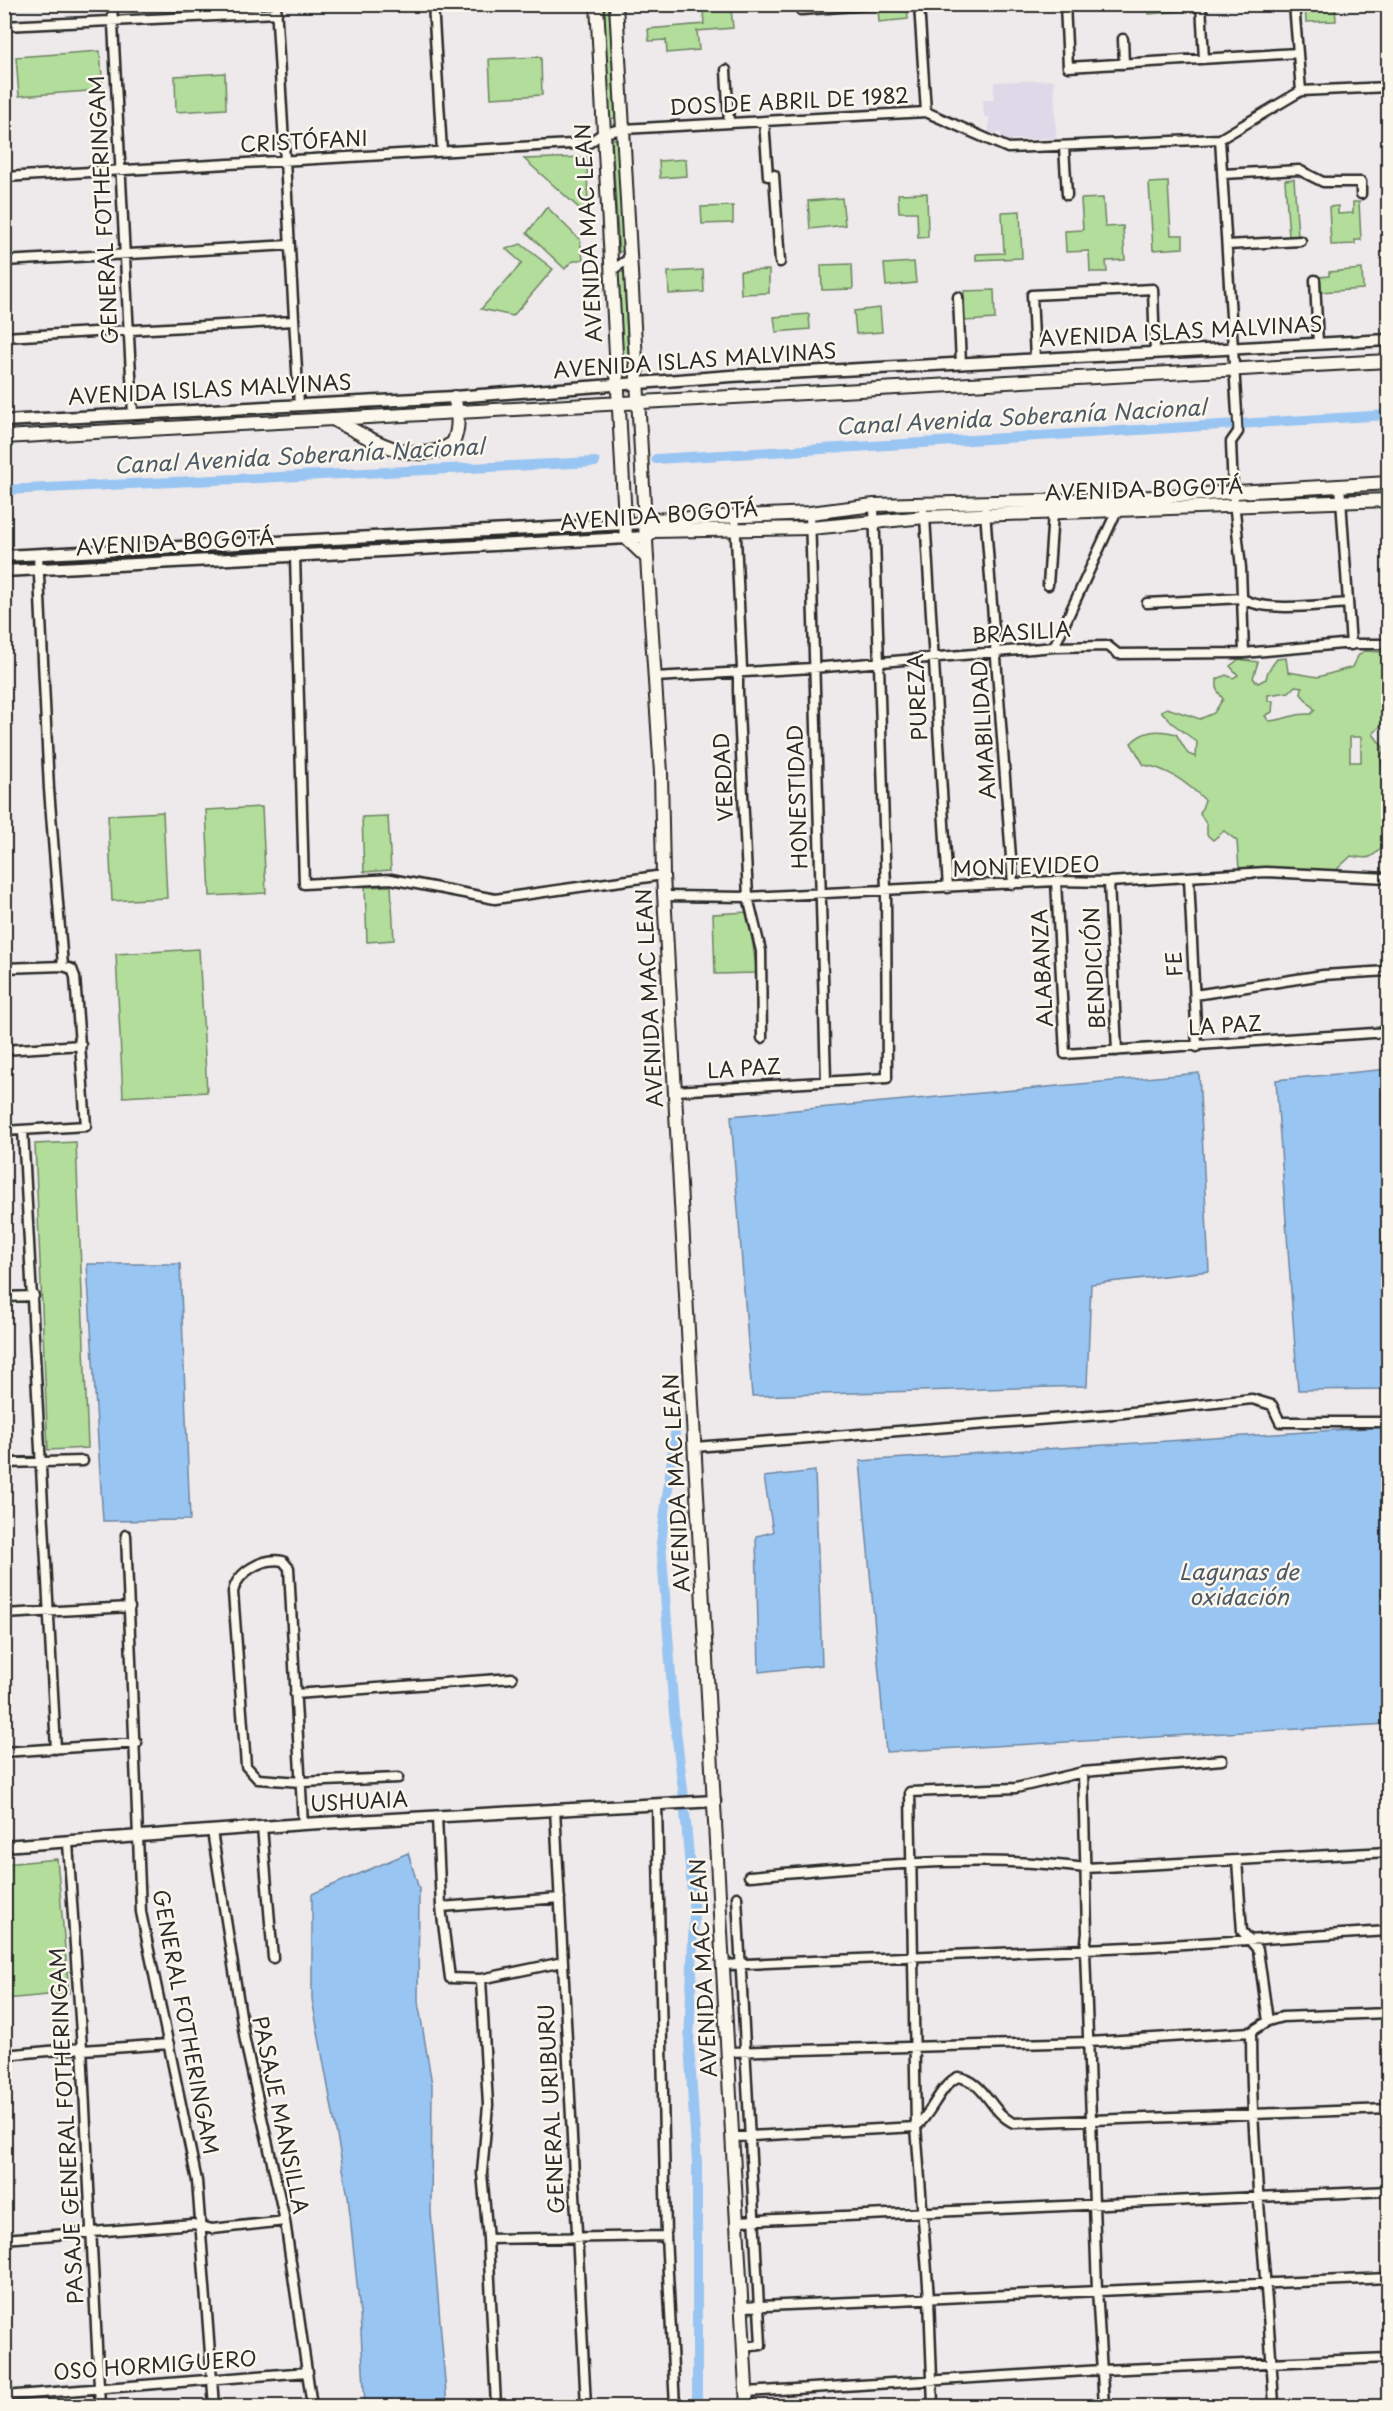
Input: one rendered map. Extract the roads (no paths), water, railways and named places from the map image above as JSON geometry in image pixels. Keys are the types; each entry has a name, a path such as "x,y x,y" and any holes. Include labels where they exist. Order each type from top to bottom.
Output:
{"main road":[{"name":"AVENIDA MAC LEAN","path":"597,4 626,538"},
{"name":"AVENIDA MAC LEAN","path":"616,4 654,676 662,773 663,875 747,2406"},
{"name":"AVENIDA ISLAS MALVINAS","path":"4,437 639,404 1389,361"},
{"path":"334,420 391,448 430,454 453,443 458,433 458,413 454,397"},
{"name":"AVENIDA BOGOTÁ","path":"646,537 653,531 874,505 985,516 1053,513 1233,492 1389,483"},
{"name":"AVENIDA BOGOTÁ","path":"645,523 649,520 735,522 811,528 984,502 1234,506 1389,500"},
{"path":"626,538 647,558"}],"street":[{"name":"GENERAL FOTHERINGAM","path":"112,4 133,414"},
{"path":"442,151 433,5 443,4"},
{"path":"801,10 882,4"},
{"path":"919,4 926,112"},
{"path":"1065,4 1068,67 1298,53"},
{"path":"1202,4 1204,59"},
{"path":"1294,4 1301,90"},
{"path":"4,26 276,9 299,405"},
{"path":"1123,39 1124,64"},
{"path":"726,70 729,123"},
{"name":"DOS DE ABRIL DE 1982","path":"603,133 623,129 926,112 1008,148 1220,139 1301,90 1389,87"},
{"path":"764,121 768,176 774,175 780,262"},
{"name":"CRISTÓFANI","path":"4,177 589,143 603,133"},
{"path":"1220,139 1238,432 1231,442 1244,653"},
{"path":"1064,147 1067,195"},
{"path":"1223,174 1299,170 1323,182 1361,182 1361,194"},
{"path":"1227,246 1301,241"},
{"path":"4,261 290,245"},
{"path":"611,271 630,258"},
{"path":"1316,280 1318,344"},
{"path":"1035,359 1032,295 1153,289 1155,352"},
{"path":"958,297 961,364"},
{"path":"4,337 294,321"},
{"name":"AVENIDA ISLAS MALVINAS","path":"4,421 454,397 617,384 1389,340"},
{"path":"1340,485 1351,645"},
{"name":"AMABILIDAD","path":"984,502 1013,884"},
{"path":"874,505 886,889"},
{"path":"1054,647 1119,505"},
{"name":"PUREZA","path":"923,511 948,888"},
{"name":"HONESTIDAD","path":"810,513 826,1080"},
{"path":"1048,585 1053,513"},
{"name":"VERDAD","path":"735,522 742,669 738,673 748,897 761,951 762,1038"},
{"name":"AVENIDA BOGOTÁ","path":"4,556 645,523"},
{"path":"418,535 420,550"},
{"name":"AVENIDA BOGOTÁ","path":"4,571 646,537"},
{"path":"208,546 210,560"},
{"path":"180,548 180,562"},
{"path":"38,554 49,789 63,966"},
{"path":"295,556 304,884 391,879 495,899 663,875"},
{"path":"1147,603 1242,598 1249,603 1293,608 1347,603"},
{"name":"BRASILIA","path":"654,676 878,664 1054,647 1108,646 1118,654 1244,653 1389,644"},
{"name":"MONTEVIDEO","path":"665,896 748,897 1056,881 1109,882 1266,872 1389,878"},
{"name":"FE","path":"1188,878 1197,1047"},
{"name":"ALABANZA","path":"1056,881 1065,1054"},
{"name":"BENDICIÓN","path":"1109,882 1117,1051"},
{"name":"LA PAZ","path":"675,1091 887,1078 886,889"},
{"path":"4,968 63,966 72,969 75,977 86,1126 4,1131"},
{"path":"1195,994 1323,975 1389,971"},
{"name":"LA PAZ","path":"1065,1054 1197,1047 1389,1032"},
{"path":"4,1050 81,1045"},
{"path":"23,1130 34,1296 56,1749"},
{"path":"4,1297 34,1296"},
{"path":"695,1447 1114,1414 1252,1399 1272,1405 1280,1422 1389,1422"},
{"path":"4,1463 83,1461"},
{"name":"GENERAL FOTHERINGAM","path":"126,1535 137,1743 141,1912 197,2181 203,2227 214,2406"},
{"path":"303,1824 301,1782 289,1568 283,1561 274,1559 247,1570 239,1577 233,1592 246,1766 258,1779 301,1782 398,1778"},
{"path":"4,1614 130,1607"},
{"path":"296,1694 512,1678"},
{"path":"4,1752 137,1743"},
{"path":"933,2406 929,2298 916,2127 917,2045 910,1792 1016,1788 1083,1772 1222,1760"},
{"path":"1083,1772 1087,1933 1085,1950 1097,2289 1104,2406"},
{"name":"USHUAIA","path":"4,1846 303,1824 715,1801"},
{"path":"657,1803 666,2236 675,2406"},
{"name":"GENERAL URIBURU","path":"555,1809 586,2406"},
{"path":"437,1818 441,1907 450,1978 481,1979 563,1962"},
{"path":"262,1827 273,1958"},
{"name":"PASAJE MANSILLA","path":"212,1830 245,2042 285,2221 312,2406"},
{"name":"PASAJE GENERAL FOTHERINGAM","path":"68,1843 82,2049 100,2406"},
{"path":"749,1876 911,1864 1043,1862 1086,1868 1389,1852"},
{"path":"1237,1860 1242,1931 1258,1950 1268,2021"},
{"path":"737,1897 761,2345 743,2347"},
{"path":"441,1907 560,1898"},
{"path":"723,1965 1085,1950 1389,1931"},
{"path":"481,1979 488,2105 482,2173 488,2239 496,2406"},
{"path":"728,2052 1089,2042 1251,2032 1268,2021 1282,2017 1389,2013"},
{"path":"1251,2032 1252,2115 1267,2283 1274,2406"},
{"path":"4,2055 169,2044"},
{"path":"732,2137 916,2127 933,2108 944,2088 958,2077 971,2079 986,2092 997,2112 1014,2123 1389,2109"},
{"path":"736,2221 1258,2196 1389,2192"},
{"path":"4,2239 193,2224 212,2229 285,2221"},
{"path":"488,2239 666,2236"},
{"path":"741,2307 1097,2289 1389,2278"},
{"path":"746,2392 1102,2370 1389,2358"},
{"name":"OSO HORMIGUERO","path":"4,2396 308,2372"}],"water":[{"path":"1388,1069 1388,1389 1298,1390 1276,1080"},
{"path":"1199,1073 1209,1271 1091,1284 1087,1386 752,1396 731,1116"},
{"path":"87,1264 180,1264 190,1520 103,1521"},
{"name":"Lagunas de oxidación","path":"1383,1427 1388,1533 1388,1724 886,1752 860,1461"},
{"path":"815,1471 822,1665 759,1672 756,1536 773,1532 764,1477"},
{"path":"408,1853 419,1889 418,2001 432,2084 431,2212 447,2406 365,2406 360,2313 348,2196 312,1999 312,1894"}],"waterway":[{"name":"Canal Avenida Soberanía Nacional","path":"656,459 1388,415"},
{"name":"Canal Avenida Soberanía Nacional","path":"4,490 595,462"},
{"path":"675,1434 661,1543 674,1714 684,1798"},
{"path":"685,1812 694,1913 689,2044 697,2163 697,2406"}]}
